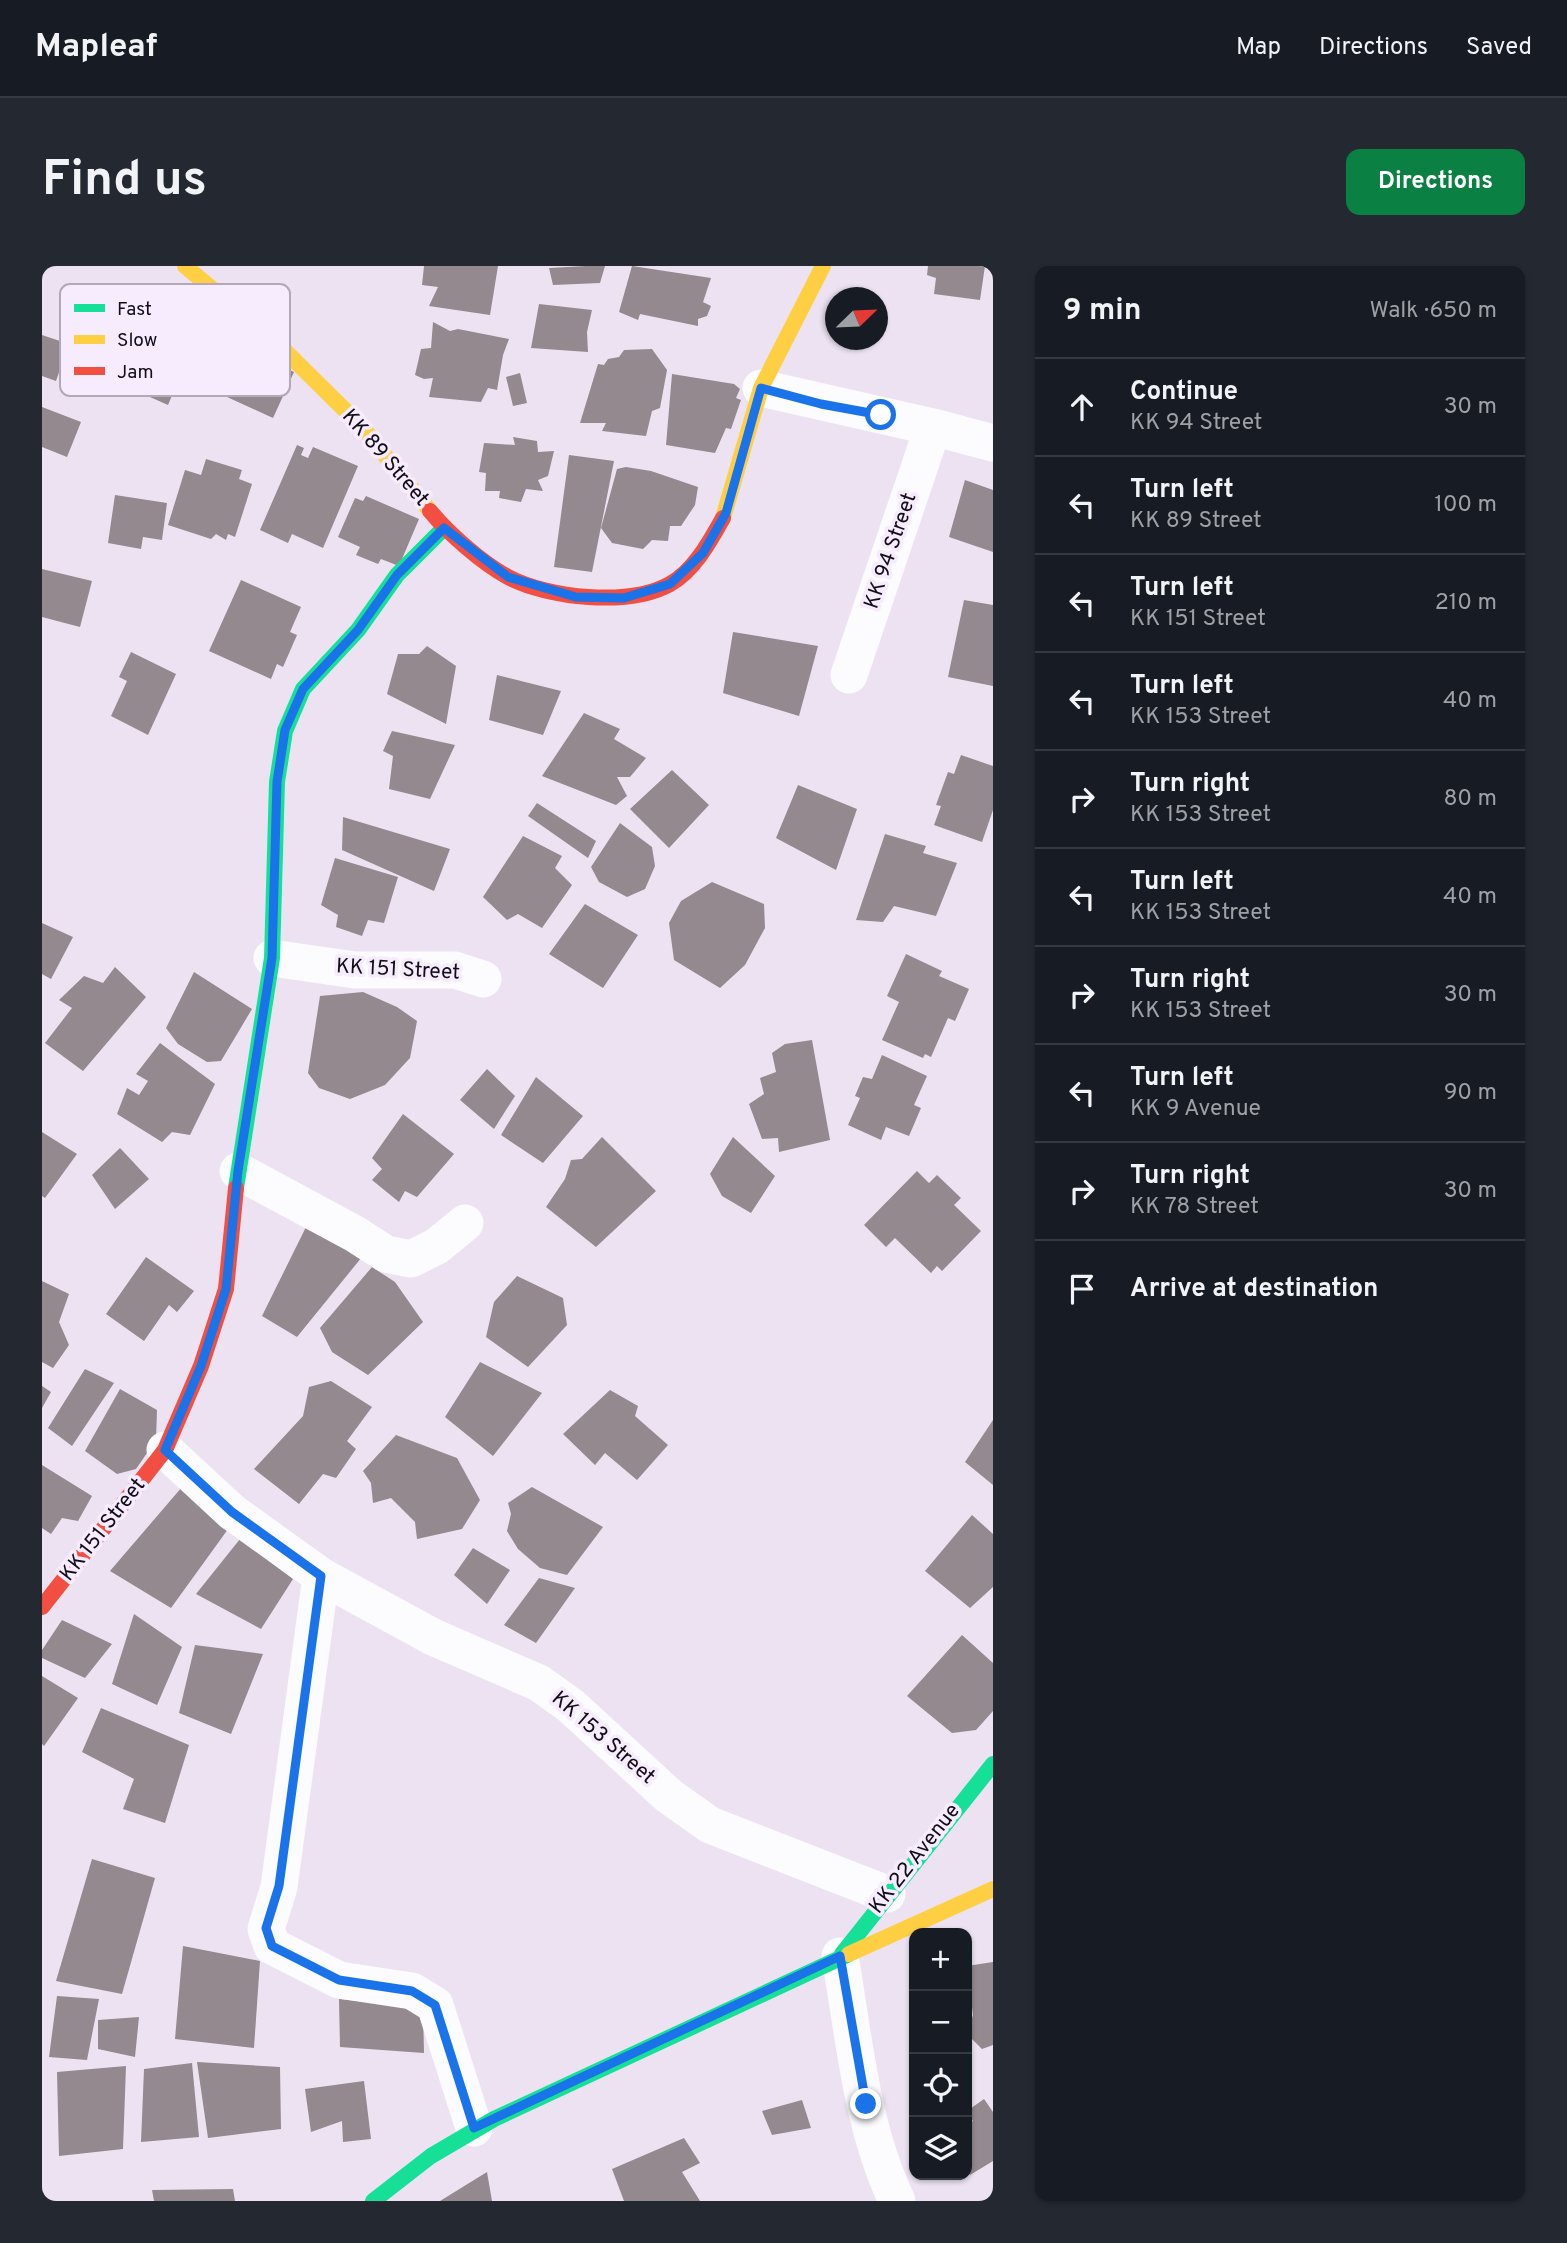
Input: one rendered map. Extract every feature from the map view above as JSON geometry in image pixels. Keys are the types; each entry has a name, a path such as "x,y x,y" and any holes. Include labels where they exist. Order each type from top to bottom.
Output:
{"street":[{"name":"KK 89 Street","path":"184,266 206,284"},
{"name":"KK 89 Street","path":"290,356 363,428 444,528 508,577 576,597 624,598 670,584 703,553 726,513 761,388 823,266"},
{"path":"761,388 993,443"},
{"name":"KK 94 Street","path":"849,675 933,427"},
{"name":"KK 151 Street","path":"42,1607 165,1450 201,1366 226,1289 238,1171 272,958 277,782 285,730 303,689 358,630 397,575 444,528"},
{"name":"KK 151 Street","path":"272,958 355,970 455,970 483,979"},
{"path":"238,1171 355,1234 386,1254 411,1259 437,1245 465,1223"},
{"name":"KK 153 Street","path":"165,1450 232,1512 321,1576 433,1637 539,1683 571,1706 669,1796 710,1825 887,1895"},
{"path":"321,1576 279,1886 266,1928 272,1946 296,1961 339,1980 412,1991 435,2005 474,2128"},
{"name":"KK 22 Avenue","path":"840,1956 993,1764"},
{"path":"373,2201 392,2183 474,2128 840,1956 993,1889"},
{"path":"840,1956 866,2104 885,2176 897,2201"}],"building":[{"path":"424,266 498,266 490,315 429,306 438,287 422,285"},
{"path":"605,266 600,283 553,285 549,268"},
{"path":"632,266 711,278 703,302 711,306 707,316 698,319 698,326 640,314 638,320 619,312"},
{"path":"928,266 985,266 980,300 934,294 936,278 927,275"},
{"path":"539,304 592,310 587,332 588,352 531,348"},
{"path":"433,322 450,331 458,329 509,339 503,355 497,390 488,388 481,402 429,397 433,378 424,379 415,375 421,349 431,348"},
{"path":"42,335 60,341 60,370 56,381 42,376"},
{"path":"652,349 667,370 660,408 652,411 646,436 602,431 606,423 580,423 598,364 604,365 608,359 619,357 624,350"},
{"path":"520,373 527,403 513,406 506,377"},
{"path":"672,374 734,384 740,389 736,398 741,400 731,429 726,428 715,453 666,445"},
{"path":"148,396 172,396 168,405"},
{"path":"227,396 283,396 273,418"},
{"path":"42,407 81,422 67,457 42,447"},
{"path":"513,437 537,441 538,452 554,451 548,476 538,480 543,491 526,489 521,502 499,498 500,491 485,491 486,473 479,472 484,443 515,445"},
{"path":"297,445 304,448 301,455 308,458 313,447 358,466 323,548 292,534 288,543 260,530"},
{"path":"569,455 614,461 592,572 554,567"},
{"path":"206,459 242,470 239,479 252,484 235,537 228,534 226,540 216,534 211,539 168,525 185,470 201,475"},
{"path":"626,467 651,471 698,487 695,505 681,526 670,526 668,541 652,540 643,549 612,543 601,528 617,469"},
{"path":"965,480 993,490 993,552 949,537"},
{"path":"115,495 167,503 162,540 143,537 141,549 108,543"},
{"path":"366,496 419,519 399,566 381,559 378,564 356,555 360,547 338,537 355,498 363,501"},
{"path":"42,569 92,581 80,627 42,617"},
{"path":"241,580 301,607 290,632 297,635 283,667 277,664 271,679 209,651"},
{"path":"964,600 993,605 993,686 948,677"},
{"path":"733,632 818,646 799,716 723,693"},
{"path":"427,646 456,666 446,724 387,694 398,654 419,654"},
{"path":"131,652 176,674 148,735 111,716 127,681 119,677"},
{"path":"497,675 561,691 543,735 489,720"},
{"path":"584,713 620,729 614,739 646,758 630,777 617,777 627,796 616,805 542,776"},
{"path":"392,731 455,745 430,799 389,789 393,756 383,751"},
{"path":"961,755 993,766 993,810 982,842 934,825 941,806 936,805 948,772 954,774"},
{"path":"672,770 709,805 669,848 630,809"},
{"path":"798,785 857,809 836,870 776,838"},
{"path":"537,803 596,841 588,858 528,816"},
{"path":"343,817 450,849 434,891 342,850"},
{"path":"620,823 652,847 655,866 645,889 627,897 599,882 591,867"},
{"path":"885,834 926,846 923,853 957,863 936,916 894,906 883,922 856,920"},
{"path":"523,836 562,856 555,868 572,885 542,928 518,914 507,920 483,897"},
{"path":"335,858 398,877 384,923 368,920 362,936 336,927 338,915 321,905"},
{"path":"712,882 764,904 765,928 745,965 720,988 674,960 669,923 681,901"},
{"path":"585,904 638,935 603,988 549,954"},
{"path":"42,923 73,937 51,979 42,974"},
{"path":"906,954 942,971 939,976 969,989 955,1021 948,1018 931,1057 925,1054 923,1058 882,1040 899,1002 887,996"},
{"path":"115,967 146,997 83,1071 45,1043 72,1008 59,1000 84,976 103,983"},
{"path":"194,972 252,1009 221,1061 207,1062 178,1044 166,1028"},
{"path":"363,992 397,1007 417,1021 410,1058 385,1085 350,1099 319,1088 308,1073 320,996"},
{"path":"812,1040 830,1140 779,1152 778,1138 762,1139 749,1104 764,1094 760,1078 776,1072 772,1053 785,1044"},
{"path":"160,1043 215,1084 190,1135 172,1132 162,1142 117,1114 127,1088 139,1095 148,1081 136,1074"},
{"path":"882,1055 927,1076 914,1105 921,1108 909,1136 886,1127 881,1140 848,1125 860,1098 855,1096 863,1077 872,1079"},
{"path":"487,1069 515,1096 494,1129 460,1100"},
{"path":"536,1077 583,1116 543,1163 501,1135"},
{"path":"403,1114 454,1154 417,1197 405,1191 399,1202 372,1180 382,1169 372,1158"},
{"path":"42,1132 77,1154 45,1198 42,1196"},
{"path":"602,1137 656,1191 596,1247 546,1207 565,1179 571,1160 582,1159"},
{"path":"733,1137 775,1176 751,1213 722,1196 710,1174"},
{"path":"120,1148 149,1179 115,1209 92,1175"},
{"path":"917,1171 929,1183 937,1175 961,1198 954,1205 981,1231 942,1271 937,1266 931,1273 895,1238 886,1247 864,1225"},
{"path":"307,1225 366,1252 297,1337 262,1316"},
{"path":"146,1257 194,1291 177,1312 169,1305 144,1341 106,1314"},
{"path":"372,1267 395,1282 423,1322 368,1375 332,1352 320,1328"},
{"path":"517,1276 563,1298 567,1325 528,1367 486,1337 494,1302"},
{"path":"42,1281 69,1294 59,1322 69,1345 53,1368 42,1362"},
{"path":"480,1362 542,1393 493,1456 445,1417"},
{"path":"85,1369 114,1383 72,1446 48,1428"},
{"path":"331,1381 372,1407 347,1441 356,1449 336,1478 323,1474 299,1504 254,1469 303,1416 309,1387"},
{"path":"42,1386 51,1392 42,1408"},
{"path":"120,1389 157,1410 156,1440 136,1469 117,1474 85,1451"},
{"path":"610,1390 638,1406 635,1416 668,1445 637,1480 605,1453 595,1465 563,1434"},
{"path":"993,1420 993,1485 965,1462"},
{"path":"396,1435 457,1458 480,1500 462,1529 417,1539 415,1522 391,1498 373,1503 371,1483 363,1471"},
{"path":"42,1465 92,1496 78,1521 62,1518 51,1534 42,1528"},
{"path":"182,1487 231,1525 171,1608 110,1571"},
{"path":"532,1487 603,1527 567,1575 540,1568 518,1549 507,1531 511,1514 508,1503"},
{"path":"972,1515 993,1534 993,1587 970,1608 925,1571"},
{"path":"240,1539 293,1579 261,1629 196,1594"},
{"path":"473,1548 510,1570 487,1604 454,1575"},
{"path":"539,1578 575,1588 536,1643 504,1625"},
{"path":"134,1614 182,1647 157,1705 112,1684"},
{"path":"62,1620 112,1644 85,1678 42,1658 42,1650"},
{"path":"962,1635 993,1663 993,1711 976,1730 952,1733 907,1696"},
{"path":"195,1645 263,1654 231,1734 179,1713"},
{"path":"42,1676 78,1698 44,1746 42,1744"},
{"path":"101,1708 189,1745 165,1823 123,1809 134,1779 82,1752"},
{"path":"92,1859 155,1878 122,1994 56,1981"},
{"path":"183,1946 260,1961 254,2048 175,2039"},
{"path":"993,1962 993,2045 982,2049 972,2039 972,1965"},
{"path":"57,1996 99,1999 87,2060 49,2057"},
{"path":"339,1999 423,2008 424,2053 340,2047"},
{"path":"139,2017 135,2057 98,2049 98,2020"},
{"path":"197,2062 280,2067 281,2129 208,2138"},
{"path":"192,2063 199,2137 141,2142 144,2069"},
{"path":"126,2066 123,2149 59,2156 57,2072"},
{"path":"364,2081 371,2139 343,2142 342,2121 311,2132 305,2089"},
{"path":"984,2099 993,2112 993,2161 972,2174 973,2121 972,2107"},
{"path":"802,2100 811,2128 772,2135 762,2111"},
{"path":"684,2138 700,2163 682,2172 700,2201 624,2201 612,2169"},
{"path":"487,2172 492,2201 440,2201"},
{"path":"233,2189 235,2201 154,2201 152,2190"}],"traffic: fast":[{"path":"236,1188 272,958 277,782 285,731 303,689 358,630 397,575 444,528"},
{"path":"842,1954 993,1764"},
{"path":"373,2201 431,2156 494,2119 849,1954"}],"traffic: slow":[{"path":"185,266 206,284"},
{"path":"723,518 761,388 823,266"},
{"path":"290,356 363,428 430,511"},
{"path":"849,1954 993,1889"}],"traffic: jam":[{"path":"430,511 466,547 508,577 544,590 589,597 633,596 670,584 694,563 723,518"},
{"path":"42,1607 165,1450 201,1366 226,1289 236,1188"}],"route":[{"path":"866,2104 840,1956 474,2128 435,2005 412,1991 339,1980 296,1961 272,1946 266,1928 279,1886 321,1576 232,1512 165,1450 201,1366 226,1289 238,1171 272,958 277,782 285,730 303,689 358,630 397,575 444,528 508,577 576,597 624,598 670,584 703,553 726,513 761,388 821,404 881,415"}]}
